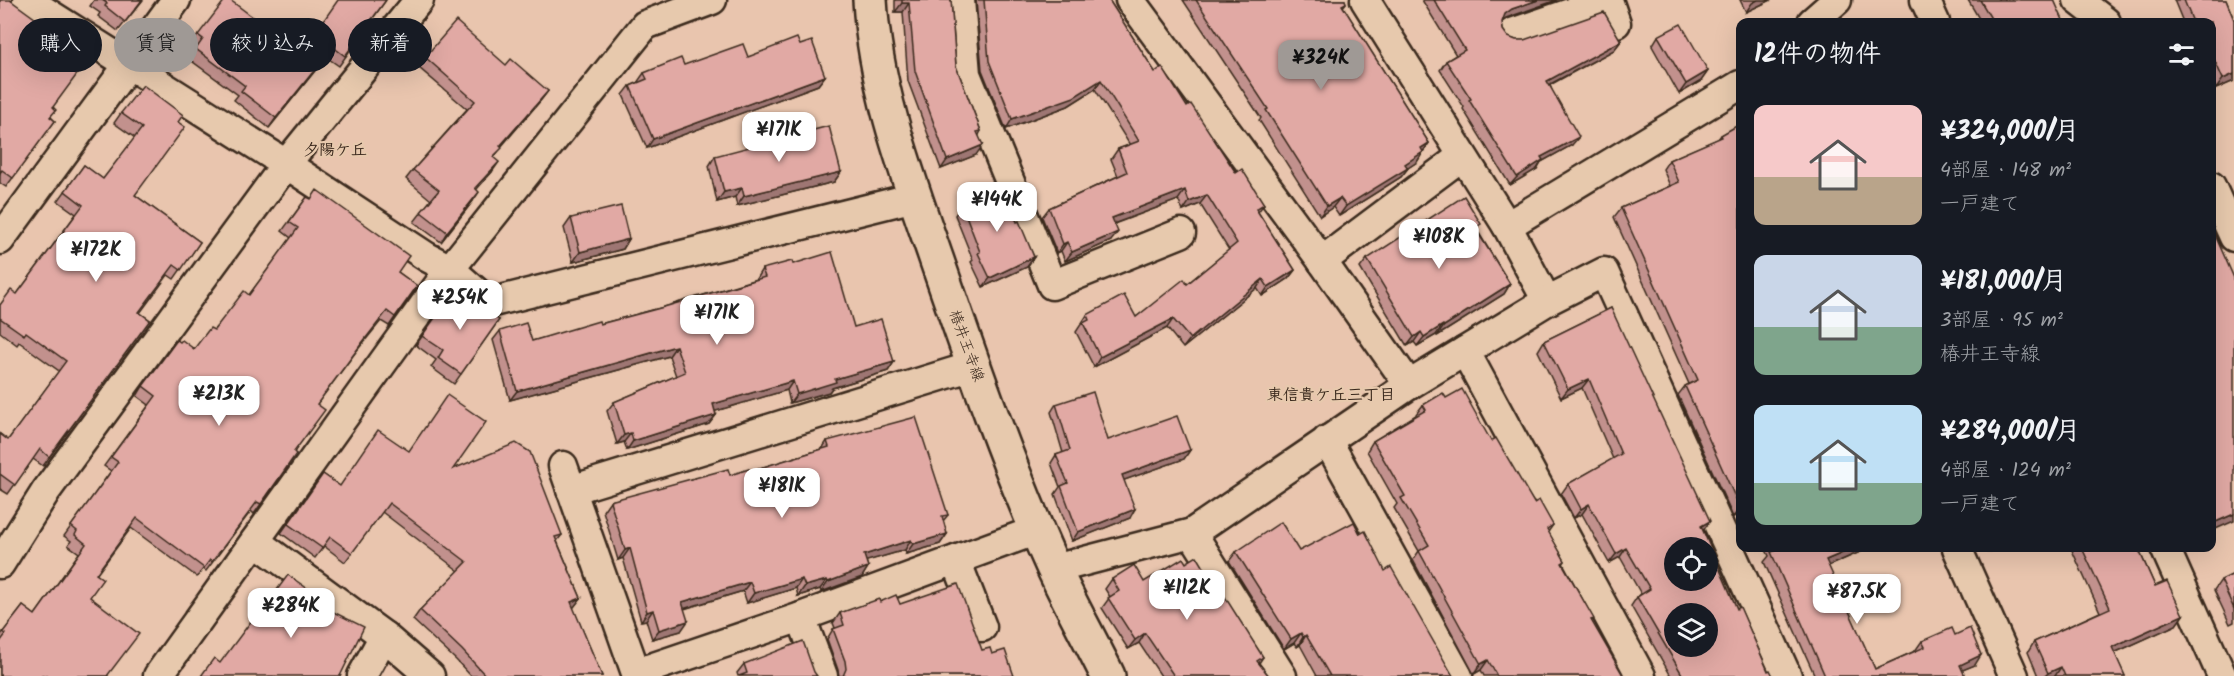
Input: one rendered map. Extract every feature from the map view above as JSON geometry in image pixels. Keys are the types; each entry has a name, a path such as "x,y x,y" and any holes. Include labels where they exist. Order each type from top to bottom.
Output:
{"main road":[{"name":"椿井王寺線","path":"870,0 872,32 885,100 915,198 973,366 1037,530 1108,676"}],"street":[{"path":"27,0 114,55"},
{"path":"162,18 176,0"},
{"path":"0,564 46,490 286,164 420,0"},
{"path":"158,676 450,269 645,25 712,0"},
{"path":"960,0 966,74 1052,285 1181,233"},
{"path":"1130,0 1322,261 1409,385"},
{"path":"1365,0 1507,226 1547,301"},
{"path":"1816,18 1836,0"},
{"path":"1925,0 1933,18"},
{"path":"2078,0 2101,18"},
{"path":"1512,33 1611,8"},
{"path":"0,240 122,72"},
{"path":"141,72 427,257 450,269 489,303 915,198"},
{"path":"1507,226 1736,87"},
{"path":"1322,261 1462,156"},
{"path":"2216,197 2234,237"},
{"path":"1054,569 1192,533 1409,385 1547,301 1604,272 1787,676"},
{"path":"1465,351 1641,676"},
{"path":"973,366 567,478 637,675 1037,530"},
{"path":"1327,440 1458,676"},
{"path":"1192,533 1282,676"},
{"path":"255,541 384,636 430,676"},
{"path":"1960,552 2014,676"},
{"path":"2167,552 2222,676"},
{"path":"956,560 982,627"},
{"path":"801,617 824,676"},
{"path":"362,676 384,636"}],"building":[{"path":"0,0 10,0 35,18 18,18 18,72 79,72 53,107 56,110 50,117 55,121 13,178 2,170 0,173"},
{"path":"102,0 142,0 128,18 120,18 105,6 107,3"},
{"path":"225,0 230,0 254,18 211,18"},
{"path":"338,0 386,0 373,18 348,18 348,52 345,56 336,49 336,18 325,18"},
{"path":"902,0 951,0 956,66 981,131 977,132 983,145 947,160 915,71 909,3 902,3"},
{"path":"984,0 1109,0 1155,72 1162,67 1187,107 1191,104 1236,173 1242,169 1264,204 1256,209 1295,270 1268,287 1263,279 1190,339 1173,319 1100,357 1083,323 1089,320 1087,315 1124,295 1136,317 1184,279 1187,284 1237,243 1207,195 1189,202 1185,190 1112,218 1118,232 1072,252 1067,242 1063,244 1049,208 1127,172 1118,149 1139,141 1101,80 1074,97 1012,119 989,61"},
{"path":"1196,0 1345,0 1346,3 1342,5 1429,143 1421,148 1423,152 1405,164 1408,168 1346,206 1340,198 1327,206 1266,110 1268,109"},
{"path":"1434,0 1538,0 1512,9 1505,14 1502,22 1503,30 1508,37 1516,40 1524,40 1604,12 1621,41 1547,81 1579,137 1541,157 1543,160 1517,177 1446,61 1465,50"},
{"path":"1980,0 2054,0 2062,18 1991,18"},
{"path":"2184,0 2226,0 2234,20 2234,74 2223,79 2216,63 2216,18 2191,18"},
{"path":"210,19 210,60 198,51 203,39 198,35"},
{"path":"456,21 506,65 511,59 548,91 500,146 502,148 493,157 499,162 475,188 479,192 447,232 421,212 439,190 413,170 475,101 432,63 432,49"},
{"path":"1681,24 1708,71 1686,84 1658,36"},
{"path":"797,38 800,45 812,41 825,76 653,139 630,86 647,79 644,73 681,58 684,65 743,44 748,57"},
{"path":"226,72 313,72 276,118 241,91 245,86"},
{"path":"143,85 183,115 178,122 185,127 135,195 200,242 181,270 174,265 139,312 150,320 49,457 40,449 15,485 0,474 0,434 8,440 66,361 26,332 24,335 0,318 0,305 11,290 17,294 83,205 65,191 84,165 103,179 142,128 121,113"},
{"path":"829,126 841,172 744,196 742,188 724,192 715,156"},
{"path":"1736,126 1736,499 1685,386 1698,380 1621,208 1679,182 1669,160 1722,137 1721,135"},
{"path":"1003,188 1034,257 990,278 978,253 980,252 962,205"},
{"path":"317,190 409,256 398,272 417,286 395,317 387,311 362,343 317,404 325,410 294,452 296,454 261,504 257,502 212,562 210,560 204,568 137,518 96,574 103,579 90,597 139,634 107,676 1,676 0,642 6,634 3,632 23,606 35,615 86,544 75,535 77,531 71,526 118,462 111,457 156,396 143,386 177,340 180,342 182,340 194,349 210,328 214,330 244,291 249,295 298,228 289,222 307,197 311,199"},
{"path":"1464,196 1481,224 1475,228 1510,284 1444,326 1424,337 1421,332 1414,337 1367,259"},
{"path":"621,206 629,239 580,252 571,218"},
{"path":"2216,237 2234,278 2234,514 2216,522"},
{"path":"832,252 854,327 881,319 894,362 835,379 836,382 797,394 793,381 713,404 716,415 633,441 631,433 624,435 614,402 685,372 676,346 517,391 500,331 526,323 532,341 599,321 600,324 664,307 765,277 762,269 792,261 793,264"},
{"path":"460,292 499,320 461,374 438,358 443,350 422,336 444,305 448,308"},
{"path":"1611,308 1710,521 1701,526 1706,537 1664,537 1664,591 1718,591 1718,565 1737,609 1740,607 1768,671 1770,670 1773,676 1683,676 1672,657 1718,657 1718,603 1664,603 1664,643 1637,597 1650,589 1626,548 1616,554 1589,504 1581,509 1568,484 1621,454 1589,379 1568,389 1544,341"},
{"path":"1462,389 1491,441 1496,438 1534,503 1539,500 1553,525 1547,529 1565,561 1562,563 1623,675 1497,676 1488,660 1481,664 1419,551 1429,545 1401,498 1405,496 1373,441 1426,410 1423,405 1443,393 1446,398"},
{"path":"1093,392 1108,440 1177,416 1190,450 1122,475 1135,509 1078,532 1061,486 1068,483 1056,455 1070,450 1056,404"},
{"path":"447,395 486,422 453,469 516,443 530,452 562,535 555,537 581,598 571,602 602,676 486,676 420,610 467,562 389,503 352,553 330,537 322,548 288,524 323,474 340,486 378,430 409,451"},
{"path":"916,417 948,515 942,516 947,534 913,544 911,540 864,555 868,567 828,582 827,580 805,586 802,579 754,593 750,582 682,602 688,621 659,630 653,610 647,612 630,548 625,550 610,501 728,469 730,475 749,469 750,471 829,447 827,441"},
{"path":"1281,522 1299,551 1354,522 1360,534 1365,531 1385,571 1391,567 1453,676 1330,676 1306,635 1303,637 1301,633 1291,639 1236,552"},
{"path":"1771,552 1845,552 1826,560 1875,669 1925,647 1922,641 1952,628 1955,635 1970,628 1981,655 1960,665 1965,676 1825,676"},
{"path":"2084,552 2140,552 2155,586 2167,581 2183,615 2112,647 2125,676 2065,676 2061,667 2048,673 2034,642 2110,608"},
{"path":"1197,556 1263,657 1257,661 1269,676 1174,676 1145,633 1135,640 1108,598 1119,591 1112,579 1134,565 1144,582 1183,558 1186,563"},
{"path":"2234,574 2234,609 2221,580"},
{"path":"288,575 318,596 313,602 364,627 340,676 201,676 214,658 220,663"},
{"path":"958,584 982,650 990,648 992,654 1005,650 1014,676 843,676 846,669 845,661 833,629 844,625 840,613 896,595 900,604"},
{"path":"803,641 817,676 739,676 747,673 744,664"}],"district":[{"name":"夕陽ケ丘","path":"335,150"},
{"name":"東信貴ケ丘三丁目","path":"1331,395"}]}
